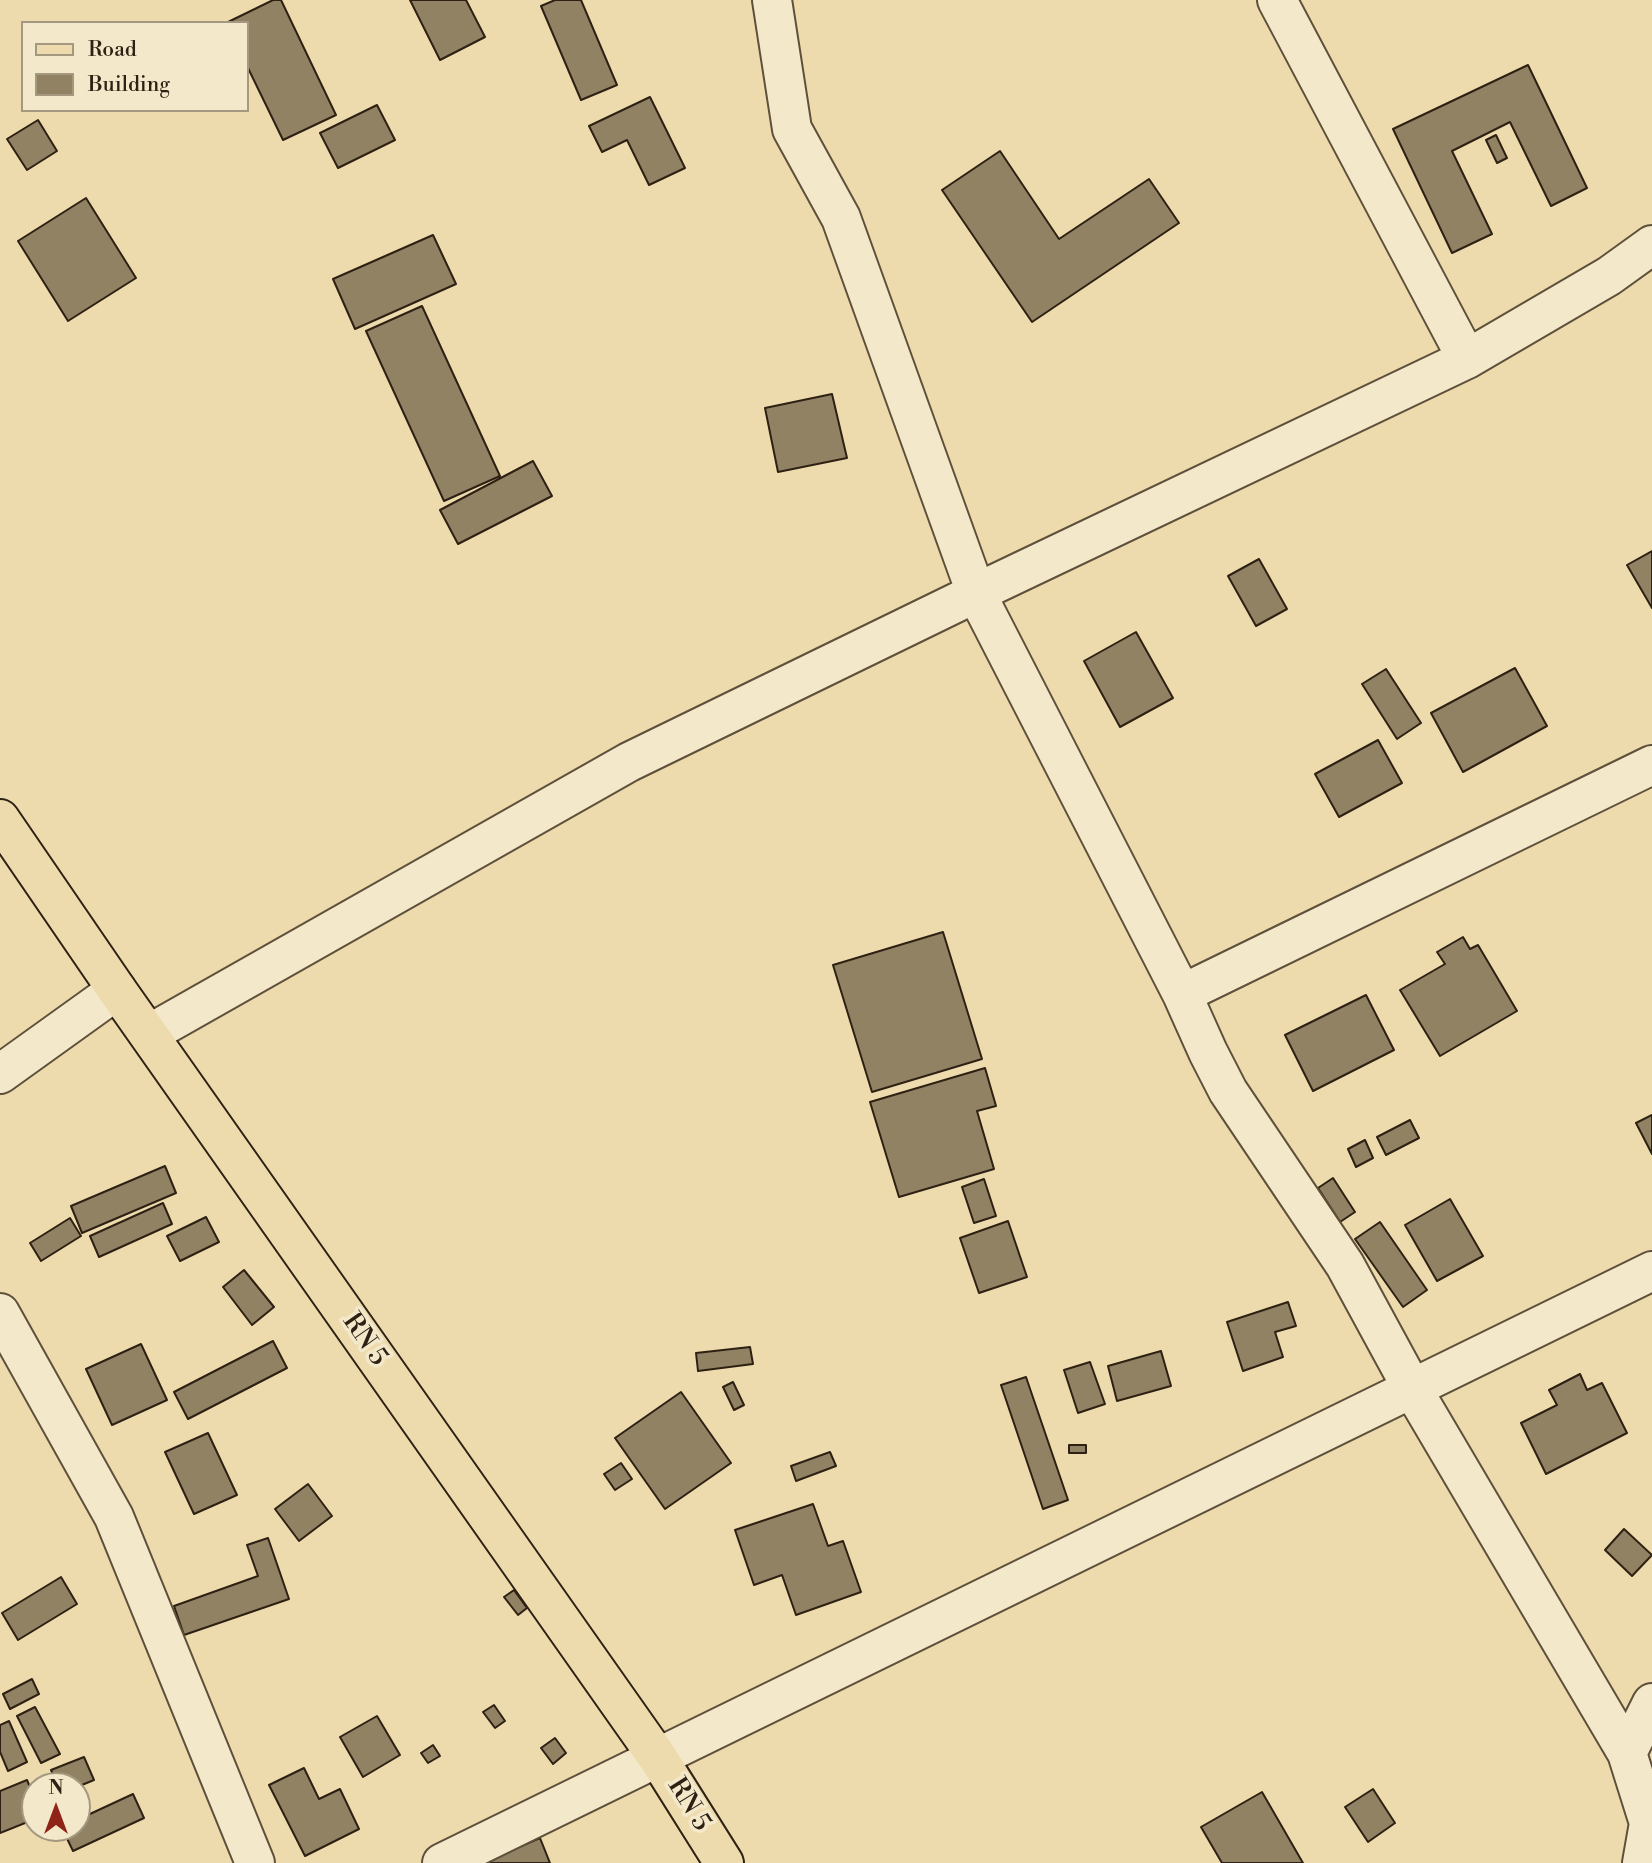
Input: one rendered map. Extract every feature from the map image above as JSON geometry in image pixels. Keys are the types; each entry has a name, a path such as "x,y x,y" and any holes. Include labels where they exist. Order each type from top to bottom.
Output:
{"main road":[{"name":"RN 5","path":"0,819 117,990 658,1758 724,1863"}],"street":[{"path":"772,0 792,130 841,218 976,593 1182,993 1228,1091 1345,1265 1413,1390 1627,1753 1651,1825 1642,1863"},
{"path":"1277,0 1467,359"},
{"path":"149,1034 629,762 1467,359 1609,276 1652,245"},
{"path":"1182,993 1652,765"},
{"path":"0,1074 117,990"},
{"path":"442,1863 1652,1271"},
{"path":"0,1313 114,1517 255,1863"},
{"path":"1627,1753 1652,1703"}],"building":[{"path":"273,0 281,0 336,115 283,140 248,68 248,21 230,21"},
{"path":"410,0 466,0 485,37 440,60"},
{"path":"555,0 581,0 617,85 581,100 541,6"},
{"path":"1528,65 1587,188 1551,206 1510,122 1452,151 1492,234 1452,253 1393,129"},
{"path":"650,97 685,168 649,185 627,140 602,152 589,126"},
{"path":"377,105 395,140 338,168 320,133"},
{"path":"38,120 57,151 27,170 7,139"},
{"path":"1496,135 1507,158 1497,163 1486,140"},
{"path":"1000,151 1059,239 1149,179 1179,223 1032,322 942,190"},
{"path":"86,198 136,278 68,321 18,241"},
{"path":"433,235 456,284 355,329 333,279"},
{"path":"422,306 500,476 444,501 366,331"},
{"path":"832,394 847,458 778,472 765,408"},
{"path":"533,461 552,496 458,544 440,510"},
{"path":"1652,551 1652,608 1627,565"},
{"path":"1259,559 1287,609 1256,626 1228,576"},
{"path":"1136,632 1173,698 1120,727 1084,661"},
{"path":"1515,668 1547,726 1463,772 1431,713"},
{"path":"1386,669 1421,723 1397,739 1362,684"},
{"path":"1378,740 1402,783 1339,817 1315,774"},
{"path":"943,932 982,1059 872,1092 833,965"},
{"path":"1463,937 1470,949 1478,945 1517,1011 1440,1056 1400,990 1445,964 1437,952"},
{"path":"1366,995 1394,1050 1313,1091 1285,1035"},
{"path":"985,1068 996,1106 977,1111 994,1169 899,1197 870,1102"},
{"path":"1652,1115 1652,1154 1636,1123"},
{"path":"1410,1120 1419,1138 1386,1155 1377,1137"},
{"path":"1365,1140 1373,1158 1356,1167 1348,1149"},
{"path":"165,1166 176,1193 82,1233 71,1206"},
{"path":"1333,1178 1355,1212 1340,1222 1318,1188"},
{"path":"984,1179 996,1216 974,1223 962,1187"},
{"path":"1450,1199 1483,1256 1437,1281 1405,1225"},
{"path":"163,1203 172,1224 99,1257 90,1236"},
{"path":"206,1217 219,1242 180,1261 167,1236"},
{"path":"70,1218 81,1236 41,1261 30,1243"},
{"path":"1008,1221 1027,1277 979,1293 960,1238"},
{"path":"1380,1222 1427,1290 1403,1307 1355,1239"},
{"path":"244,1270 274,1307 252,1325 223,1287"},
{"path":"1288,1302 1296,1326 1275,1332 1283,1357 1243,1371 1227,1322"},
{"path":"273,1341 287,1368 188,1419 174,1392"},
{"path":"141,1344 167,1400 112,1425 86,1369"},
{"path":"750,1347 753,1364 698,1371 696,1353"},
{"path":"1161,1351 1171,1386 1117,1401 1108,1366"},
{"path":"1090,1362 1105,1404 1078,1413 1064,1370"},
{"path":"1580,1374 1587,1390 1602,1383 1627,1433 1546,1474 1521,1423 1557,1405 1549,1390"},
{"path":"1026,1377 1068,1500 1043,1509 1001,1385"},
{"path":"733,1382 744,1405 734,1410 723,1387"},
{"path":"681,1392 731,1463 665,1509 615,1438"},
{"path":"208,1433 237,1495 194,1514 165,1452"},
{"path":"1069,1445 1086,1445 1086,1453 1069,1453"},
{"path":"830,1452 836,1466 796,1481 791,1466"},
{"path":"621,1463 632,1479 615,1490 604,1474"},
{"path":"308,1484 332,1516 299,1541 275,1509"},
{"path":"813,1504 828,1546 843,1541 861,1592 796,1615 782,1575 754,1585 735,1530"},
{"path":"1624,1529 1652,1555 1632,1576 1605,1550"},
{"path":"268,1538 289,1599 184,1635 174,1606 258,1576 247,1545"},
{"path":"61,1577 77,1604 18,1640 2,1613"},
{"path":"514,1590 527,1608 518,1615 504,1597"},
{"path":"32,1679 39,1694 10,1709 3,1694"},
{"path":"494,1705 505,1721 495,1728 483,1712"},
{"path":"35,1707 60,1754 41,1763 17,1716"},
{"path":"377,1716 400,1755 363,1777 340,1737"},
{"path":"9,1721 27,1762 8,1771 0,1752 0,1725"},
{"path":"555,1738 566,1753 553,1764 541,1748"},
{"path":"433,1745 440,1756 428,1763 421,1753"},
{"path":"84,1757 91,1772 52,1772 51,1770"},
{"path":"304,1768 319,1799 340,1789 359,1829 305,1856 269,1785"},
{"path":"21,1782 21,1825 0,1833 0,1791"},
{"path":"1373,1789 1395,1823 1368,1842 1345,1807"},
{"path":"1262,1792 1303,1863 1222,1863 1201,1827"},
{"path":"133,1794 144,1818 73,1851 69,1842 91,1842 91,1814"},
{"path":"540,1838 550,1863 482,1863"}]}
